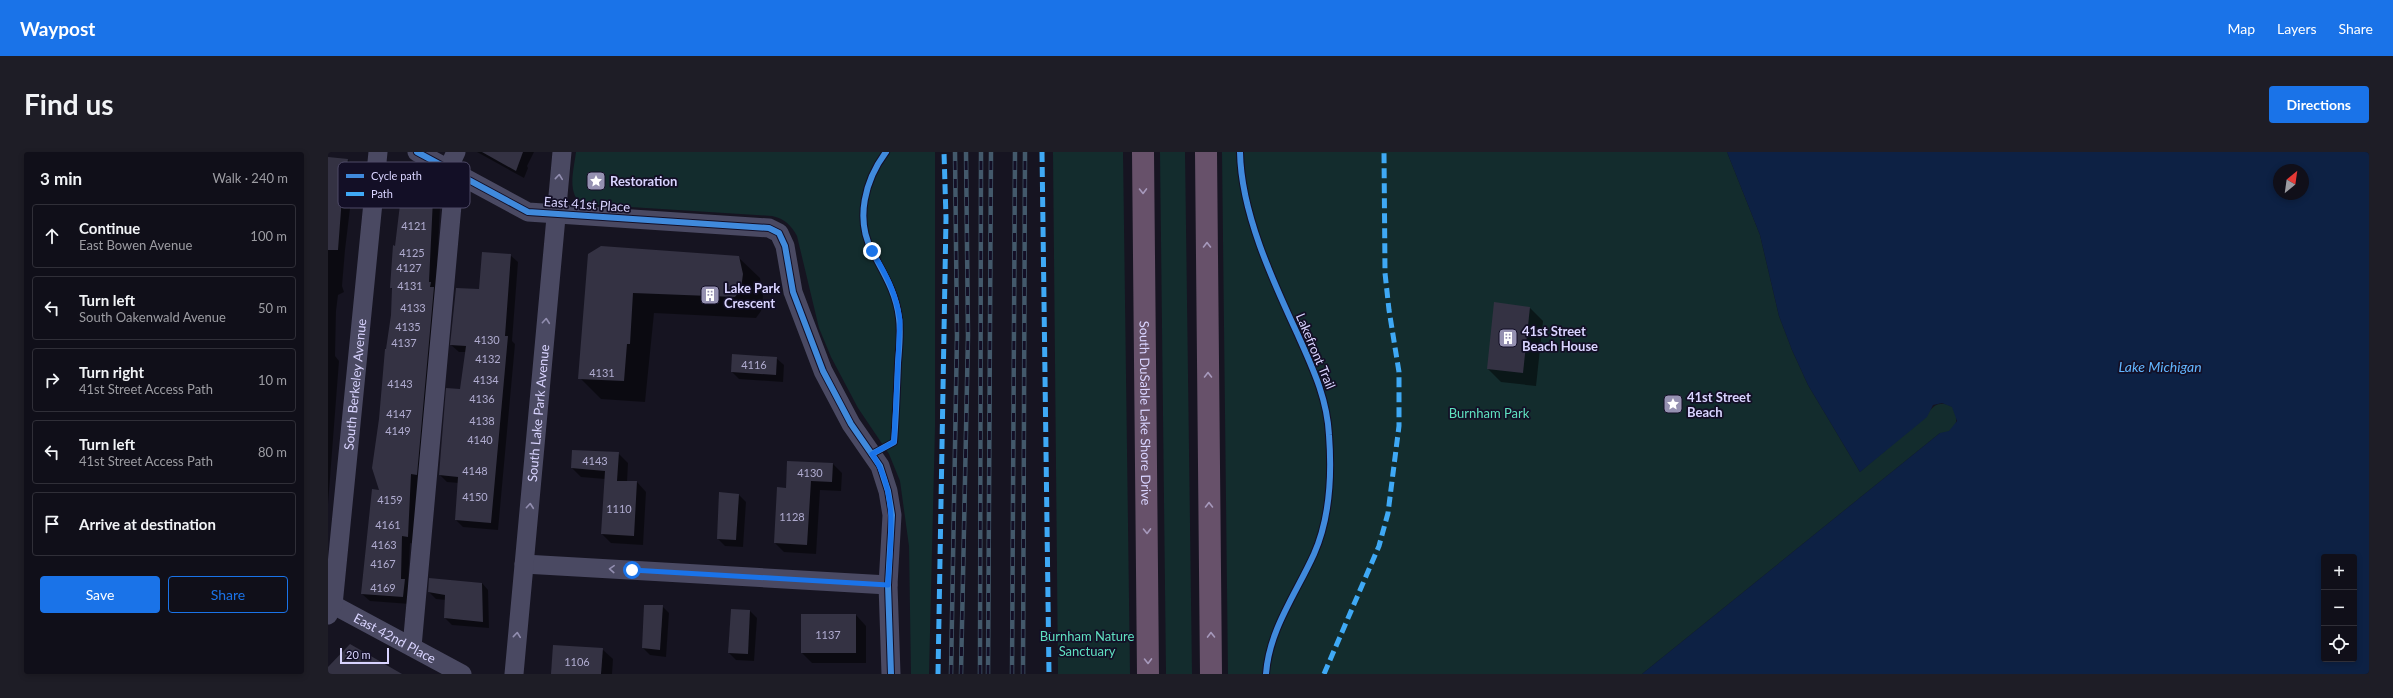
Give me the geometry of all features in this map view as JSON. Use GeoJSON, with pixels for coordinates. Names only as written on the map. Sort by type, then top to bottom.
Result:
{"type":"FeatureCollection","features":[{"type":"Feature","properties":{"kind":"highway","name":"South DuSable Lake Shore Drive"},"geometry":{"type":"LineString","coordinates":[[1142,152],[1148,674]]}},
{"type":"Feature","properties":{"kind":"highway"},"geometry":{"type":"LineString","coordinates":[[1206,152],[1211,674]]}},
{"type":"Feature","properties":{"kind":"street","name":"South Berkeley Avenue"},"geometry":{"type":"LineString","coordinates":[[377,162],[378,152]]}},
{"type":"Feature","properties":{"kind":"street","name":"East 41st Place"},"geometry":{"type":"LineString","coordinates":[[417,152],[447,162]]}},
{"type":"Feature","properties":{"kind":"street","name":"South Lake Park Avenue"},"geometry":{"type":"LineString","coordinates":[[514,674],[555,213],[562,152]]}},
{"type":"Feature","properties":{"kind":"street","name":"East 41st Place"},"geometry":{"type":"LineString","coordinates":[[470,175],[528,212],[769,228],[779,233],[785,246],[793,292],[823,372],[851,424],[880,466],[888,491],[892,516],[888,585]]}},
{"type":"Feature","properties":{"kind":"street","name":"South Berkeley Avenue"},"geometry":{"type":"LineString","coordinates":[[330,607],[372,208]]}},
{"type":"Feature","properties":{"kind":"street"},"geometry":{"type":"LineString","coordinates":[[412,647],[449,208]]}},
{"type":"Feature","properties":{"kind":"street"},"geometry":{"type":"LineString","coordinates":[[524,564],[888,585],[891,674]]}},
{"type":"Feature","properties":{"kind":"street","name":"East 42nd Place"},"geometry":{"type":"LineString","coordinates":[[330,607],[412,647],[434,668],[462,674]]}},
{"type":"Feature","properties":{"kind":"green space"},"geometry":{"type":"Polygon","coordinates":[[[576,152],[935,152],[935,427],[929,674],[911,674],[909,546],[900,481],[889,454],[858,408],[831,357],[819,328],[795,232],[784,221],[772,216],[583,204],[574,194],[572,181],[576,152]]]}},
{"type":"Feature","properties":{"kind":"green space","name":"Burnham Nature Sanctuary"},"geometry":{"type":"Polygon","coordinates":[[[1053,152],[1123,152],[1130,674],[1058,674],[1053,152]]]}},
{"type":"Feature","properties":{"kind":"green space"},"geometry":{"type":"Polygon","coordinates":[[[1160,152],[1185,152],[1192,674],[1166,674],[1160,152]]]}},
{"type":"Feature","properties":{"kind":"green space","name":"Burnham Park"},"geometry":{"type":"Polygon","coordinates":[[[1222,152],[1727,152],[1760,235],[1779,316],[1792,350],[1808,385],[1860,472],[1936,405],[1945,404],[1953,407],[1956,416],[1955,425],[1950,431],[1940,433],[1642,674],[1228,674],[1222,152]]]}},
{"type":"Feature","properties":{"kind":"water","name":"Lake Michigan"},"geometry":{"type":"Polygon","coordinates":[[[1727,152],[2369,152],[2369,674],[1642,674],[1940,433],[1949,431],[1957,421],[1952,407],[1942,403],[1933,405],[1927,417],[1860,472],[1808,385],[1779,316],[1760,235],[1727,152]]]}},
{"type":"Feature","properties":{"kind":"building"},"geometry":{"type":"Polygon","coordinates":[[[482,152],[523,152],[516,171],[482,152]]]}},
{"type":"Feature","properties":{"kind":"building"},"geometry":{"type":"Polygon","coordinates":[[[328,157],[348,159],[348,162],[338,162],[338,208],[341,208],[338,250],[328,250],[328,157]]]}},
{"type":"Feature","properties":{"kind":"building"},"geometry":{"type":"Polygon","coordinates":[[[400,208],[433,208],[429,282],[431,282],[430,287],[434,287],[417,475],[411,474],[408,537],[402,536],[401,579],[405,579],[403,597],[361,594],[372,489],[379,490],[372,468],[379,419],[385,349],[391,315],[392,288],[390,288],[393,245],[395,246],[400,208]]]}},
{"type":"Feature","properties":{"kind":"building","name":"Lake Park Crescent"},"geometry":{"type":"Polygon","coordinates":[[[601,246],[739,256],[743,274],[741,289],[735,297],[633,293],[630,344],[627,344],[624,381],[578,379],[588,254],[601,246]]]}},
{"type":"Feature","properties":{"kind":"building"},"geometry":{"type":"Polygon","coordinates":[[[482,252],[511,254],[505,336],[508,336],[491,523],[455,520],[458,477],[439,475],[446,388],[460,389],[466,346],[450,345],[456,288],[479,289],[482,252]]]}},
{"type":"Feature","properties":{"kind":"building","name":"41st Street Beach House"},"geometry":{"type":"Polygon","coordinates":[[[1494,302],[1530,307],[1523,373],[1487,369],[1494,302]]]}},
{"type":"Feature","properties":{"kind":"building"},"geometry":{"type":"Polygon","coordinates":[[[732,354],[777,357],[776,375],[731,372],[732,354]]]}},
{"type":"Feature","properties":{"kind":"building"},"geometry":{"type":"Polygon","coordinates":[[[572,450],[619,452],[617,481],[637,481],[634,536],[601,534],[605,471],[571,468],[572,450]]]}},
{"type":"Feature","properties":{"kind":"building"},"geometry":{"type":"Polygon","coordinates":[[[787,461],[833,463],[832,482],[811,481],[807,545],[774,543],[777,487],[786,488],[787,461]]]}},
{"type":"Feature","properties":{"kind":"building"},"geometry":{"type":"Polygon","coordinates":[[[719,492],[739,494],[736,540],[717,539],[719,492]]]}},
{"type":"Feature","properties":{"kind":"building"},"geometry":{"type":"Polygon","coordinates":[[[429,578],[482,583],[483,622],[444,618],[445,595],[428,592],[429,578]]]}},
{"type":"Feature","properties":{"kind":"building"},"geometry":{"type":"Polygon","coordinates":[[[644,605],[663,605],[660,650],[642,648],[644,605]]]}},
{"type":"Feature","properties":{"kind":"building"},"geometry":{"type":"Polygon","coordinates":[[[731,609],[750,610],[748,654],[728,653],[731,609]]]}},
{"type":"Feature","properties":{"kind":"building"},"geometry":{"type":"Polygon","coordinates":[[[801,614],[856,614],[856,653],[801,653],[801,614]]]}},
{"type":"Feature","properties":{"kind":"building"},"geometry":{"type":"Polygon","coordinates":[[[350,644],[402,674],[328,674],[328,667],[350,644]]]}},
{"type":"Feature","properties":{"kind":"building"},"geometry":{"type":"Polygon","coordinates":[[[553,645],[603,648],[601,674],[551,674],[553,645]]]}},
{"type":"Feature","properties":{"kind":"railway"},"geometry":{"type":"LineString","coordinates":[[951,674],[957,335],[955,152]]}},
{"type":"Feature","properties":{"kind":"railway"},"geometry":{"type":"LineString","coordinates":[[961,674],[968,335],[966,152]]}},
{"type":"Feature","properties":{"kind":"railway"},"geometry":{"type":"LineString","coordinates":[[980,674],[981,152]]}},
{"type":"Feature","properties":{"kind":"railway"},"geometry":{"type":"LineString","coordinates":[[988,674],[991,152]]}},
{"type":"Feature","properties":{"kind":"railway"},"geometry":{"type":"LineString","coordinates":[[1012,674],[1015,152]]}},
{"type":"Feature","properties":{"kind":"railway"},"geometry":{"type":"LineString","coordinates":[[1023,674],[1025,152]]}},
{"type":"Feature","properties":{"kind":"marked path"},"geometry":{"type":"LineString","coordinates":[[938,674],[946,218],[944,152]]}},
{"type":"Feature","properties":{"kind":"marked path"},"geometry":{"type":"LineString","coordinates":[[1042,152],[1049,674]]}},
{"type":"Feature","properties":{"kind":"marked path"},"geometry":{"type":"LineString","coordinates":[[1324,674],[1379,546],[1388,513],[1399,426],[1399,372],[1389,310],[1385,273],[1384,152]]}},
{"type":"Feature","properties":{"kind":"cycle path"},"geometry":{"type":"LineString","coordinates":[[417,152],[436,162]]}},
{"type":"Feature","properties":{"kind":"cycle path"},"geometry":{"type":"LineString","coordinates":[[872,454],[894,442],[900,341],[899,318],[895,300],[889,283],[867,239],[863,213],[868,187],[886,152]]}},
{"type":"Feature","properties":{"kind":"cycle path","name":"Lakefront Trail"},"geometry":{"type":"LineString","coordinates":[[1240,152],[1242,175],[1252,221],[1268,268],[1318,382],[1328,421],[1330,450],[1329,496],[1324,526],[1314,554],[1284,612],[1272,642],[1266,674]]}},
{"type":"Feature","properties":{"kind":"cycle path"},"geometry":{"type":"LineString","coordinates":[[470,181],[528,212],[769,228],[779,233],[785,246],[793,292],[823,371],[851,424],[880,466],[888,491],[892,515],[888,585],[891,674]]}},
{"type":"Feature","properties":{"kind":"place","name":"Restoration"},"geometry":{"type":"Point","coordinates":[596,181]}},
{"type":"Feature","properties":{"kind":"place","name":"Lake Park Crescent"},"geometry":{"type":"Point","coordinates":[710,295]}},
{"type":"Feature","properties":{"kind":"place","name":"41st Street Beach House"},"geometry":{"type":"Point","coordinates":[1508,338]}},
{"type":"Feature","properties":{"kind":"place","name":"41st Street Beach"},"geometry":{"type":"Point","coordinates":[1673,404]}},
{"type":"Feature","properties":{"kind":"route"},"geometry":{"type":"LineString","coordinates":[[632,570],[888,585],[892,516],[888,491],[880,466],[872,454],[894,442],[900,320],[897,301],[891,284],[872,251]]}}]}
